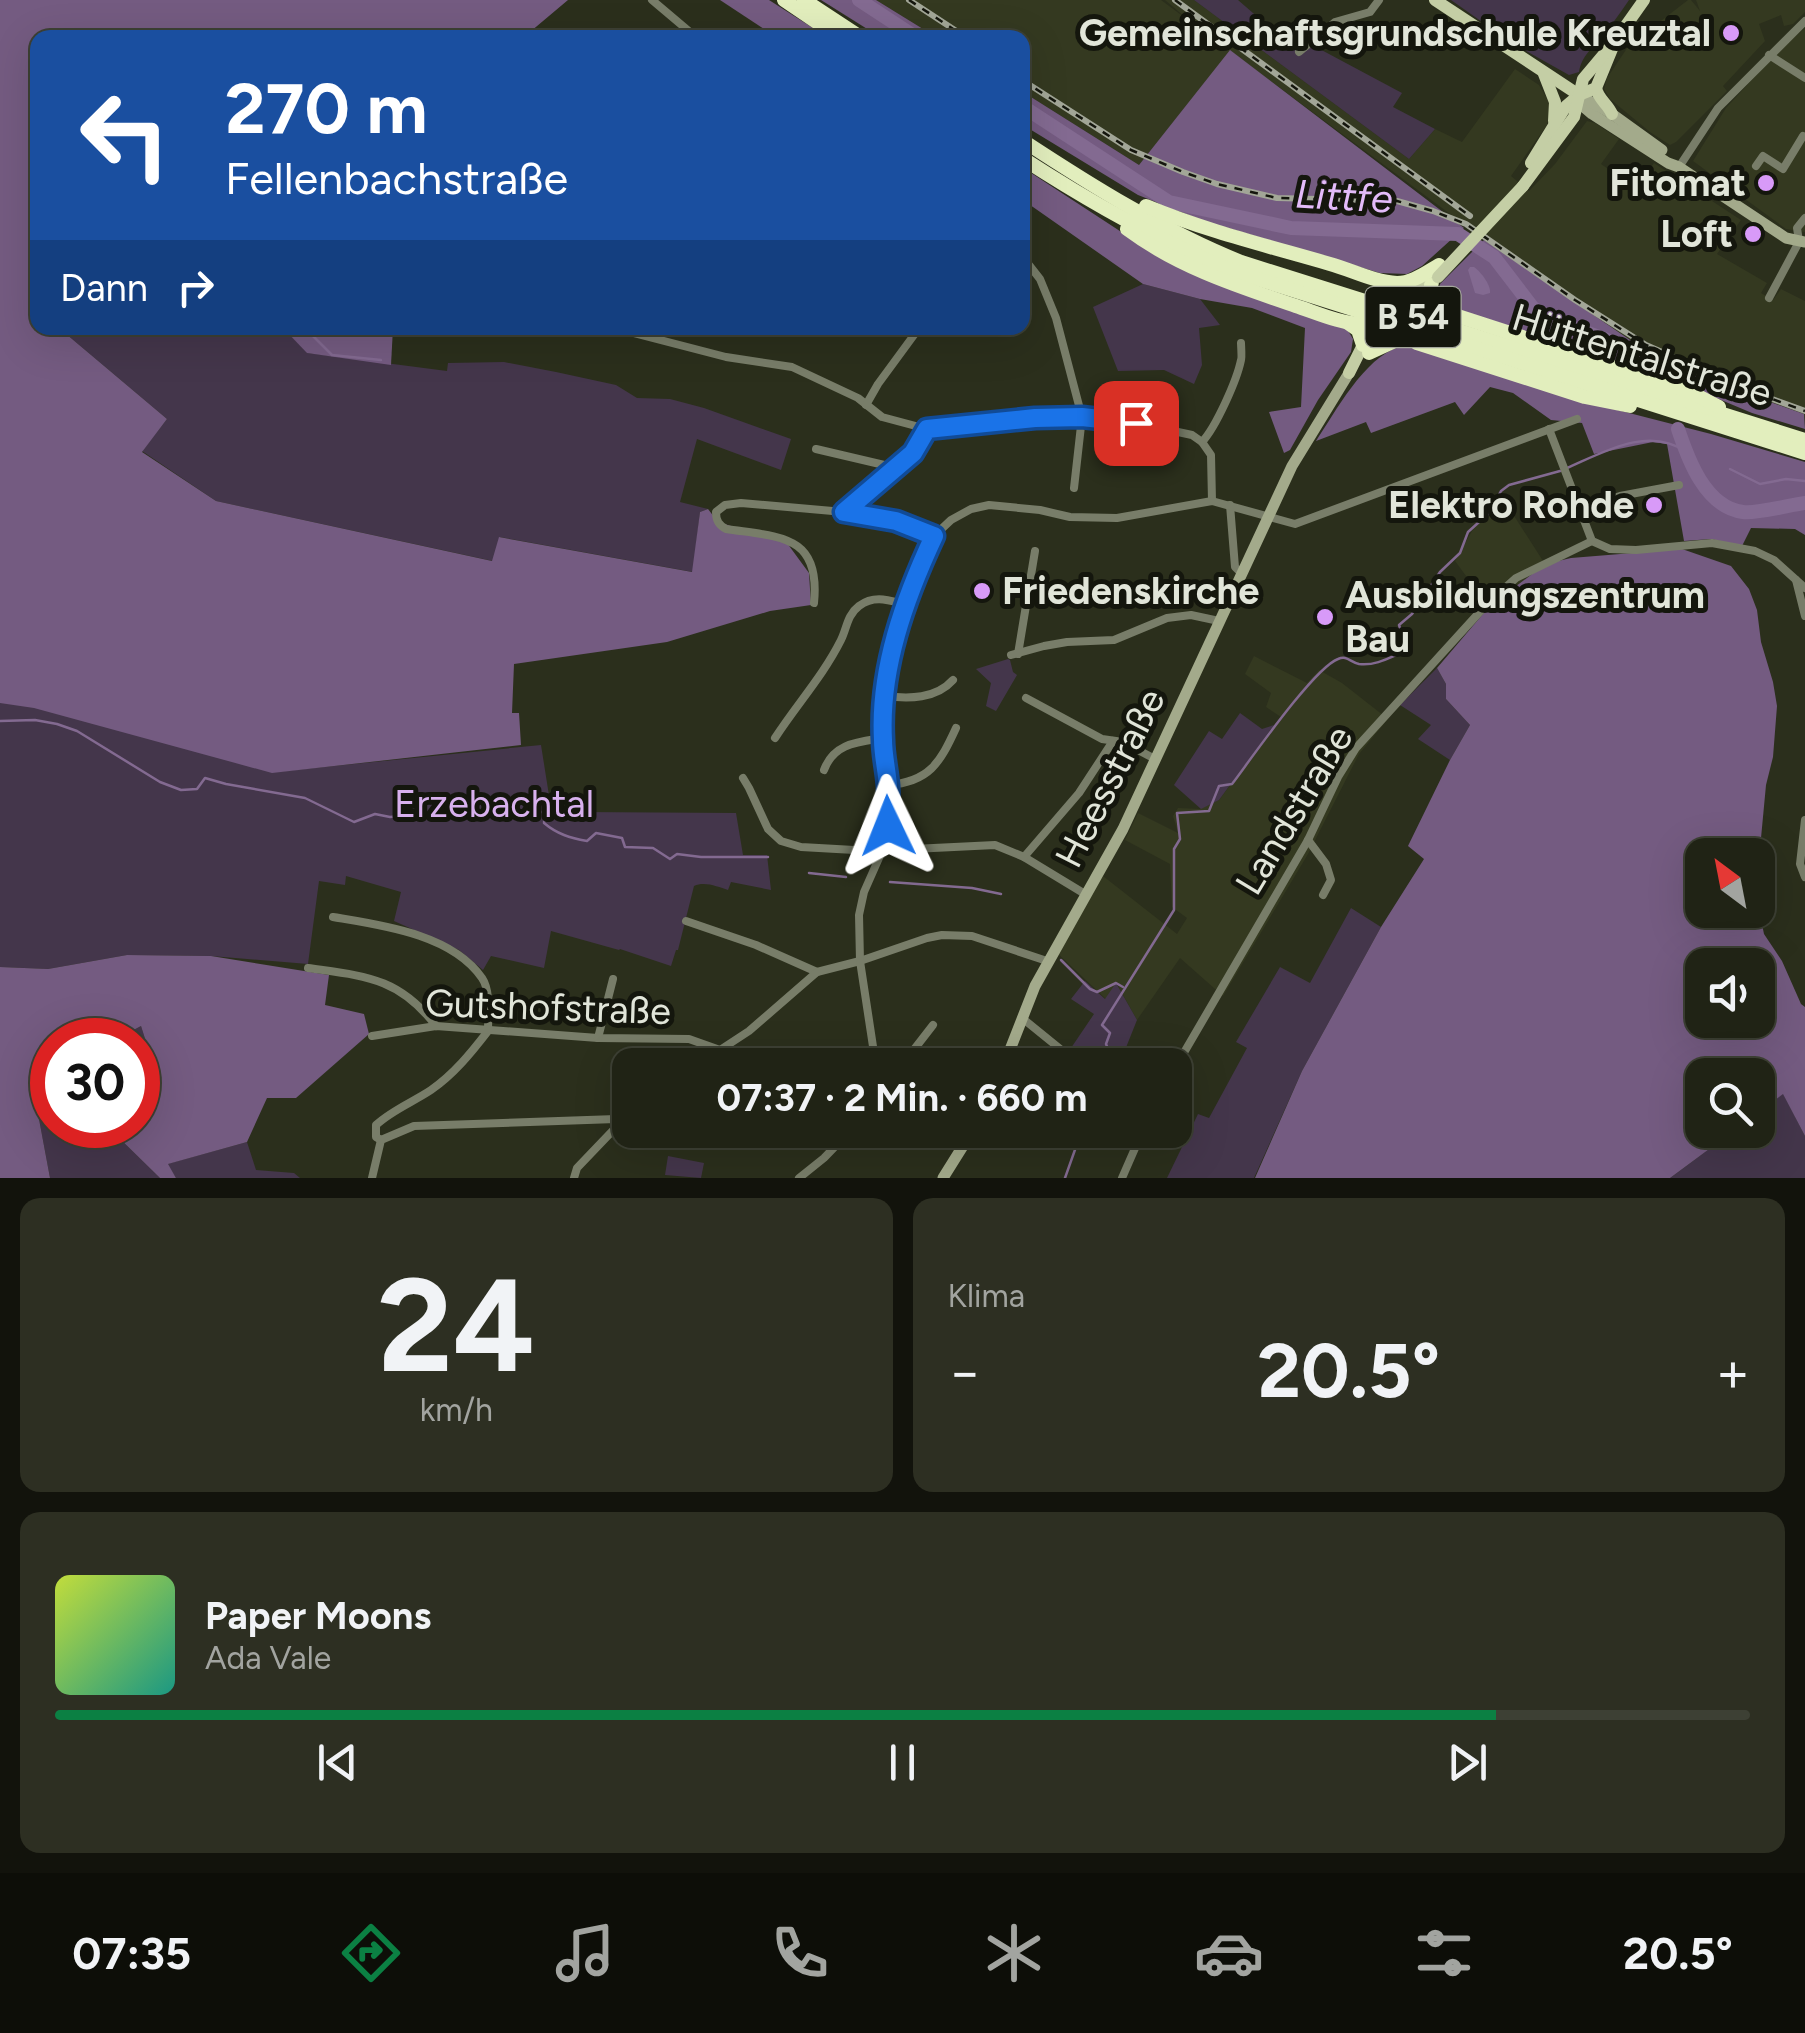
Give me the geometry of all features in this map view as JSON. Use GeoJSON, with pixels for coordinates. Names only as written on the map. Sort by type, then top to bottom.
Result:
{"type":"FeatureCollection","features":[{"type":"Feature","properties":{"kind":"highway"},"geometry":{"type":"LineString","coordinates":[[784,0],[828,30]]}},
{"type":"Feature","properties":{"kind":"highway"},"geometry":{"type":"LineString","coordinates":[[804,0],[850,30]]}},
{"type":"Feature","properties":{"kind":"highway","name":"Hüttentalstraße"},"geometry":{"type":"LineString","coordinates":[[1030,145],[1143,214],[1217,252],[1805,440]]}},
{"type":"Feature","properties":{"kind":"highway","name":"Hüttentalstraße"},"geometry":{"type":"LineString","coordinates":[[1030,163],[1132,224],[1224,267],[1805,453]]}},
{"type":"Feature","properties":{"kind":"highway"},"geometry":{"type":"LineString","coordinates":[[1087,182],[1222,234],[1377,280],[1401,283],[1436,276],[1432,300],[1440,310]]}},
{"type":"Feature","properties":{"kind":"highway"},"geometry":{"type":"LineString","coordinates":[[1065,186],[1179,262],[1347,322],[1358,330],[1366,349],[1408,338],[1584,397],[1628,406],[1656,406]]}},
{"type":"Feature","properties":{"kind":"highway"},"geometry":{"type":"LineString","coordinates":[[1377,280],[1392,315],[1408,338]]}},
{"type":"Feature","properties":{"kind":"highway"},"geometry":{"type":"LineString","coordinates":[[1347,322],[1440,310],[1692,393],[1751,423]]}},
{"type":"Feature","properties":{"kind":"main road"},"geometry":{"type":"LineString","coordinates":[[1435,0],[1612,114],[1679,166],[1777,232],[1803,240]]}},
{"type":"Feature","properties":{"kind":"main road"},"geometry":{"type":"LineString","coordinates":[[1644,0],[1583,79],[1579,95],[1592,114],[1668,163],[1679,166]]}},
{"type":"Feature","properties":{"kind":"main road"},"geometry":{"type":"LineString","coordinates":[[1612,114],[1596,88],[1614,42]]}},
{"type":"Feature","properties":{"kind":"main road"},"geometry":{"type":"LineString","coordinates":[[1543,71],[1555,102],[1556,115],[1550,133]]}},
{"type":"Feature","properties":{"kind":"main road"},"geometry":{"type":"LineString","coordinates":[[1579,95],[1596,88]]}},
{"type":"Feature","properties":{"kind":"main road","name":"Heesstraße"},"geometry":{"type":"LineString","coordinates":[[1520,183],[1566,106],[1579,95]]}},
{"type":"Feature","properties":{"kind":"main road","name":"Heesstraße"},"geometry":{"type":"LineString","coordinates":[[1011,1048],[1047,961],[1156,759],[1292,466],[1348,375],[1392,315],[1436,276],[1520,183],[1574,117],[1579,95]]}},
{"type":"Feature","properties":{"kind":"main road","name":"Heesstraße"},"geometry":{"type":"LineString","coordinates":[[1392,315],[1436,276]]}},
{"type":"Feature","properties":{"kind":"main road"},"geometry":{"type":"LineString","coordinates":[[943,1178],[962,1148]]}},
{"type":"Feature","properties":{"kind":"street"},"geometry":{"type":"LineString","coordinates":[[652,0],[688,30]]}},
{"type":"Feature","properties":{"kind":"street"},"geometry":{"type":"LineString","coordinates":[[1300,52],[1335,22],[1370,12],[1380,0]]}},
{"type":"Feature","properties":{"kind":"street"},"geometry":{"type":"LineString","coordinates":[[1679,166],[1718,108],[1805,21]]}},
{"type":"Feature","properties":{"kind":"street"},"geometry":{"type":"LineString","coordinates":[[1769,55],[1805,78]]}},
{"type":"Feature","properties":{"kind":"street"},"geometry":{"type":"LineString","coordinates":[[1756,166],[1763,156],[1782,169],[1805,136]]}},
{"type":"Feature","properties":{"kind":"street"},"geometry":{"type":"LineString","coordinates":[[1769,298],[1803,240],[1796,228],[1805,218]]}},
{"type":"Feature","properties":{"kind":"street"},"geometry":{"type":"LineString","coordinates":[[1030,266],[1040,279],[1056,318],[1082,417],[1074,488]]}},
{"type":"Feature","properties":{"kind":"street"},"geometry":{"type":"LineString","coordinates":[[653,335],[726,357],[792,368],[829,384],[882,417],[927,429],[1082,417],[1192,435],[1211,455],[1212,502]]}},
{"type":"Feature","properties":{"kind":"street"},"geometry":{"type":"LineString","coordinates":[[866,405],[911,335]]}},
{"type":"Feature","properties":{"kind":"street"},"geometry":{"type":"LineString","coordinates":[[1202,442],[1212,432],[1231,387],[1242,359],[1241,343]]}},
{"type":"Feature","properties":{"kind":"street"},"geometry":{"type":"LineString","coordinates":[[873,1048],[860,961],[861,904],[884,850],[888,826],[882,738],[885,696],[904,604],[934,536],[951,520],[971,509],[990,505],[1070,517],[1118,518],[1212,502],[1295,524],[1577,419]]}},
{"type":"Feature","properties":{"kind":"street"},"geometry":{"type":"LineString","coordinates":[[844,512],[913,453],[927,429]]}},
{"type":"Feature","properties":{"kind":"street"},"geometry":{"type":"LineString","coordinates":[[1549,429],[1592,542],[1636,550],[1712,543],[1755,552],[1774,560],[1805,588]]}},
{"type":"Feature","properties":{"kind":"street"},"geometry":{"type":"LineString","coordinates":[[816,448],[897,468]]}},
{"type":"Feature","properties":{"kind":"street"},"geometry":{"type":"LineString","coordinates":[[1580,509],[1620,496],[1679,485]]}},
{"type":"Feature","properties":{"kind":"street"},"geometry":{"type":"LineString","coordinates":[[814,602],[814,570],[794,542],[726,528],[716,519],[716,512],[725,505],[741,503],[844,512],[896,521],[934,536]]}},
{"type":"Feature","properties":{"kind":"street"},"geometry":{"type":"LineString","coordinates":[[1230,506],[1235,567],[1242,574]]}},
{"type":"Feature","properties":{"kind":"street","name":"Landstraße"},"geometry":{"type":"LineString","coordinates":[[1187,1048],[1308,840],[1356,748],[1487,604],[1516,578],[1592,542]]}},
{"type":"Feature","properties":{"kind":"street"},"geometry":{"type":"LineString","coordinates":[[1035,550],[1015,654],[1066,642],[1114,640],[1167,618],[1191,616],[1220,621]]}},
{"type":"Feature","properties":{"kind":"street"},"geometry":{"type":"LineString","coordinates":[[1796,580],[1805,616]]}},
{"type":"Feature","properties":{"kind":"street"},"geometry":{"type":"LineString","coordinates":[[775,738],[824,672],[855,610],[884,598],[904,604]]}},
{"type":"Feature","properties":{"kind":"street"},"geometry":{"type":"LineString","coordinates":[[885,696],[929,695],[943,690],[953,680]]}},
{"type":"Feature","properties":{"kind":"street"},"geometry":{"type":"LineString","coordinates":[[1026,698],[1102,740],[1123,742],[1156,759]]}},
{"type":"Feature","properties":{"kind":"street"},"geometry":{"type":"LineString","coordinates":[[888,785],[909,783],[928,773],[946,750],[956,728]]}},
{"type":"Feature","properties":{"kind":"street"},"geometry":{"type":"LineString","coordinates":[[824,770],[828,758],[843,746],[882,738]]}},
{"type":"Feature","properties":{"kind":"street"},"geometry":{"type":"LineString","coordinates":[[1024,857],[1079,793],[1113,742]]}},
{"type":"Feature","properties":{"kind":"street"},"geometry":{"type":"LineString","coordinates":[[742,778],[768,829],[780,841],[801,846],[884,850],[996,846],[1024,857],[1085,894]]}},
{"type":"Feature","properties":{"kind":"street"},"geometry":{"type":"LineString","coordinates":[[1805,823],[1800,864],[1805,878]]}},
{"type":"Feature","properties":{"kind":"street"},"geometry":{"type":"LineString","coordinates":[[1308,840],[1326,864],[1331,880],[1323,895]]}},
{"type":"Feature","properties":{"kind":"street"},"geometry":{"type":"LineString","coordinates":[[333,917],[393,927],[456,952],[484,980],[488,1032],[456,1070],[376,1125],[376,1137],[381,1140]]}},
{"type":"Feature","properties":{"kind":"street"},"geometry":{"type":"LineString","coordinates":[[686,921],[818,972]]}},
{"type":"Feature","properties":{"kind":"street"},"geometry":{"type":"LineString","coordinates":[[723,1048],[818,972],[927,938],[957,935],[1047,961]]}},
{"type":"Feature","properties":{"kind":"street"},"geometry":{"type":"LineString","coordinates":[[308,968],[377,978],[425,1011],[436,1026]]}},
{"type":"Feature","properties":{"kind":"street"},"geometry":{"type":"LineString","coordinates":[[598,1038],[612,979]]}},
{"type":"Feature","properties":{"kind":"street"},"geometry":{"type":"LineString","coordinates":[[1022,1018],[1059,1048]]}},
{"type":"Feature","properties":{"kind":"street"},"geometry":{"type":"LineString","coordinates":[[914,1048],[933,1024]]}},
{"type":"Feature","properties":{"kind":"street","name":"Gutshofstraße"},"geometry":{"type":"LineString","coordinates":[[372,1036],[436,1026],[598,1038],[689,1039],[714,1048]]}},
{"type":"Feature","properties":{"kind":"street"},"geometry":{"type":"LineString","coordinates":[[381,1140],[414,1126],[612,1119]]}},
{"type":"Feature","properties":{"kind":"street"},"geometry":{"type":"LineString","coordinates":[[574,1178],[577,1168],[612,1133]]}},
{"type":"Feature","properties":{"kind":"street"},"geometry":{"type":"LineString","coordinates":[[372,1178],[381,1140]]}},
{"type":"Feature","properties":{"kind":"street"},"geometry":{"type":"LineString","coordinates":[[799,1178],[834,1148]]}},
{"type":"Feature","properties":{"kind":"street"},"geometry":{"type":"LineString","coordinates":[[1122,1178],[1134,1148]]}},
{"type":"Feature","properties":{"kind":"shaded area"},"geometry":{"type":"Polygon","coordinates":[[[0,0],[568,0],[532,30],[30,30],[30,335],[67,335],[167,419],[142,452],[216,501],[492,561],[499,537],[692,572],[700,512],[708,509],[718,522],[787,543],[809,573],[811,605],[770,611],[667,642],[514,664],[512,713],[519,713],[521,745],[272,773],[34,708],[0,703],[0,0]]]}},
{"type":"Feature","properties":{"kind":"shaded area"},"geometry":{"type":"Polygon","coordinates":[[[720,0],[769,0],[816,30],[765,30],[720,0]]]}},
{"type":"Feature","properties":{"kind":"shaded area"},"geometry":{"type":"Polygon","coordinates":[[[821,0],[876,0],[925,30],[869,30],[821,0]]]}},
{"type":"Feature","properties":{"kind":"shaded area"},"geometry":{"type":"Polygon","coordinates":[[[876,0],[1161,0],[1192,23],[1165,0],[1194,0],[1409,159],[1435,129],[1462,142],[1515,69],[1539,85],[1549,102],[1547,125],[1511,176],[1529,191],[1587,121],[1619,139],[1601,164],[1635,188],[1654,163],[1741,220],[1717,254],[1767,283],[1761,293],[1773,300],[1781,289],[1805,301],[1805,417],[1681,370],[1633,342],[1523,268],[1230,51],[1139,165],[1030,96],[1030,30],[925,30],[876,0]]]}},
{"type":"Feature","properties":{"kind":"shaded area"},"geometry":{"type":"Polygon","coordinates":[[[1688,0],[1700,11],[1696,0],[1805,0],[1805,12],[1793,24],[1784,26],[1781,15],[1759,24],[1765,41],[1723,86],[1727,91],[1670,145],[1610,99],[1604,89],[1607,78],[1644,23],[1653,27],[1688,0]]]}},
{"type":"Feature","properties":{"kind":"shaded area"},"geometry":{"type":"Polygon","coordinates":[[[1805,28],[1805,232],[1786,229],[1693,161],[1726,108],[1805,28]]]}},
{"type":"Feature","properties":{"kind":"shaded area"},"geometry":{"type":"Polygon","coordinates":[[[1230,50],[1464,228],[1422,266],[1407,274],[1380,273],[1204,221],[1138,195],[1030,129],[1030,96],[1139,165],[1230,50]]]}},
{"type":"Feature","properties":{"kind":"shaded area"},"geometry":{"type":"Polygon","coordinates":[[[1030,172],[1155,254],[1347,329],[1353,339],[1351,352],[1290,450],[1284,453],[1269,412],[1301,407],[1305,328],[1252,308],[1143,284],[1030,205],[1030,172]]]}},
{"type":"Feature","properties":{"kind":"shaded area"},"geometry":{"type":"Polygon","coordinates":[[[1484,240],[1633,342],[1681,370],[1804,414],[1805,429],[1752,413],[1664,376],[1444,305],[1438,295],[1440,284],[1484,240]]]}},
{"type":"Feature","properties":{"kind":"shaded area"},"geometry":{"type":"Polygon","coordinates":[[[1470,267],[1482,275],[1490,293],[1475,293],[1470,267]]]}},
{"type":"Feature","properties":{"kind":"shaded area"},"geometry":{"type":"Polygon","coordinates":[[[290,335],[393,335],[391,365],[307,353],[290,335]]]}},
{"type":"Feature","properties":{"kind":"shaded area"},"geometry":{"type":"Polygon","coordinates":[[[1399,347],[1411,347],[1559,395],[1805,462],[1805,535],[1795,529],[1751,528],[1742,546],[1711,539],[1684,541],[1667,444],[1653,442],[1594,454],[1582,423],[1551,420],[1513,393],[1490,387],[1464,415],[1455,402],[1371,433],[1366,422],[1316,441],[1363,374],[1399,347]]]}},
{"type":"Feature","properties":{"kind":"shaded area"},"geometry":{"type":"Polygon","coordinates":[[[1502,497],[1545,564],[1489,607],[1455,561],[1472,531],[1502,497]]]}},
{"type":"Feature","properties":{"kind":"shaded area"},"geometry":{"type":"Polygon","coordinates":[[[1682,549],[1731,566],[1749,589],[1777,706],[1761,838],[1685,838],[1685,928],[1763,928],[1773,948],[1685,948],[1685,1038],[1775,1038],[1775,950],[1805,1007],[1805,1136],[1783,1094],[1775,1100],[1775,1058],[1685,1058],[1685,1148],[1711,1148],[1670,1178],[1255,1178],[1302,1071],[1381,927],[1424,859],[1408,846],[1470,725],[1446,699],[1446,684],[1437,668],[1489,607],[1545,564],[1571,558],[1682,549]]]}},
{"type":"Feature","properties":{"kind":"shaded area"},"geometry":{"type":"Polygon","coordinates":[[[1254,656],[1307,683],[1319,670],[1388,719],[1359,754],[1308,854],[1223,996],[1180,958],[1137,1020],[1117,984],[1106,999],[1056,952],[1103,876],[1177,934],[1187,918],[1172,907],[1170,864],[1125,840],[1138,813],[1178,833],[1173,816],[1178,808],[1200,809],[1219,800],[1281,717],[1266,707],[1271,693],[1245,674],[1254,656]]]}},
{"type":"Feature","properties":{"kind":"shaded area"},"geometry":{"type":"Polygon","coordinates":[[[127,955],[211,956],[329,975],[325,1005],[364,1014],[369,1034],[296,1098],[267,1098],[247,1142],[168,1164],[176,1178],[160,1178],[129,1148],[160,1148],[160,1018],[30,1018],[30,1148],[44,1148],[50,1178],[0,1178],[0,967],[48,969],[127,955]]]}},
{"type":"Feature","properties":{"kind":"green space"},"geometry":{"type":"Polygon","coordinates":[[[1194,0],[1238,0],[1297,51],[1314,46],[1402,93],[1393,107],[1435,129],[1409,159],[1194,0]]]}},
{"type":"Feature","properties":{"kind":"green space"},"geometry":{"type":"Polygon","coordinates":[[[1451,0],[1629,0],[1585,57],[1579,72],[1569,75],[1512,43],[1451,0]]]}},
{"type":"Feature","properties":{"kind":"green space"},"geometry":{"type":"Polygon","coordinates":[[[1143,284],[1200,299],[1220,325],[1199,328],[1202,365],[1194,384],[1164,370],[1118,371],[1093,307],[1143,284]]]}},
{"type":"Feature","properties":{"kind":"green space"},"geometry":{"type":"Polygon","coordinates":[[[67,335],[290,335],[308,353],[447,371],[448,363],[504,362],[616,385],[637,398],[670,399],[704,408],[791,439],[781,470],[697,439],[680,502],[708,509],[700,512],[693,572],[500,537],[493,561],[216,501],[142,451],[167,419],[67,335]]]}},
{"type":"Feature","properties":{"kind":"green space"},"geometry":{"type":"Polygon","coordinates":[[[1008,659],[1017,675],[996,711],[986,706],[991,683],[976,669],[1008,659]]]}},
{"type":"Feature","properties":{"kind":"green space"},"geometry":{"type":"Polygon","coordinates":[[[1437,668],[1446,684],[1446,699],[1470,725],[1450,760],[1418,739],[1431,725],[1400,705],[1437,668]]]}},
{"type":"Feature","properties":{"kind":"green space","name":"Erzebachtal"},"geometry":{"type":"Polygon","coordinates":[[[0,689],[275,772],[541,745],[551,808],[578,812],[736,813],[743,855],[767,855],[771,890],[731,882],[728,890],[707,884],[694,886],[671,966],[551,931],[544,968],[491,956],[483,970],[459,950],[394,921],[401,892],[346,876],[345,885],[319,881],[308,964],[211,956],[127,955],[48,969],[0,967],[0,689]]]}},
{"type":"Feature","properties":{"kind":"green space"},"geometry":{"type":"Polygon","coordinates":[[[1240,713],[1262,729],[1274,725],[1219,800],[1201,809],[1174,785],[1209,731],[1222,739],[1240,713]]]}},
{"type":"Feature","properties":{"kind":"green space"},"geometry":{"type":"Polygon","coordinates":[[[1351,908],[1381,927],[1302,1071],[1254,1178],[1167,1178],[1182,1148],[1192,1148],[1192,1126],[1198,1114],[1209,1118],[1247,1048],[1236,1042],[1280,967],[1310,983],[1351,908]]]}},
{"type":"Feature","properties":{"kind":"green space"},"geometry":{"type":"Polygon","coordinates":[[[1085,981],[1105,999],[1116,983],[1137,1020],[1126,1048],[1071,1048],[1094,1014],[1071,999],[1085,981]]]}},
{"type":"Feature","properties":{"kind":"green space"},"geometry":{"type":"Polygon","coordinates":[[[1783,1093],[1805,1136],[1805,1178],[1670,1178],[1711,1148],[1775,1148],[1775,1099],[1783,1093]]]}},
{"type":"Feature","properties":{"kind":"green space"},"geometry":{"type":"Polygon","coordinates":[[[247,1142],[256,1170],[294,1173],[300,1178],[176,1178],[167,1164],[247,1142]]]}},
{"type":"Feature","properties":{"kind":"green space"},"geometry":{"type":"Polygon","coordinates":[[[44,1148],[129,1148],[160,1178],[50,1178],[44,1148]]]}},
{"type":"Feature","properties":{"kind":"green space"},"geometry":{"type":"Polygon","coordinates":[[[668,1156],[704,1163],[701,1178],[665,1175],[668,1156]]]}},
{"type":"Feature","properties":{"kind":"waterway","name":"Littfe"},"geometry":{"type":"LineString","coordinates":[[859,0],[905,30]]}},
{"type":"Feature","properties":{"kind":"waterway","name":"Littfe"},"geometry":{"type":"LineString","coordinates":[[1030,111],[1169,202],[1291,228],[1458,234],[1494,257],[1533,308],[1557,322],[1605,339],[1647,364]]}},
{"type":"Feature","properties":{"kind":"waterway"},"geometry":{"type":"LineString","coordinates":[[312,335],[332,355],[381,360]]}},
{"type":"Feature","properties":{"kind":"waterway","name":"Littfe"},"geometry":{"type":"LineString","coordinates":[[1678,429],[1700,480],[1718,501],[1730,508],[1749,512],[1805,503]]}},
{"type":"Feature","properties":{"kind":"waterway"},"geometry":{"type":"LineString","coordinates":[[1567,468],[1641,441],[1671,444],[1685,451]]}},
{"type":"Feature","properties":{"kind":"waterway"},"geometry":{"type":"LineString","coordinates":[[1730,469],[1760,484],[1786,479],[1805,481]]}},
{"type":"Feature","properties":{"kind":"waterway"},"geometry":{"type":"LineString","coordinates":[[1108,1048],[1110,1033],[1102,1025],[1174,910],[1174,849],[1180,839],[1177,813],[1209,811],[1219,786],[1232,784],[1327,666],[1344,658],[1371,664],[1403,652],[1405,643],[1399,625],[1460,553],[1468,532],[1489,513],[1501,491],[1509,485],[1560,471]]}},
{"type":"Feature","properties":{"kind":"waterway"},"geometry":{"type":"LineString","coordinates":[[0,721],[35,720],[77,731],[160,782],[181,790],[197,789],[205,778],[305,798],[354,822],[375,814],[390,817],[545,812],[544,823],[564,835],[587,841],[596,833],[622,838],[625,847],[653,848],[670,859],[677,854],[768,857]]}},
{"type":"Feature","properties":{"kind":"waterway"},"geometry":{"type":"LineString","coordinates":[[809,873],[846,877]]}},
{"type":"Feature","properties":{"kind":"waterway"},"geometry":{"type":"LineString","coordinates":[[890,882],[1001,894]]}},
{"type":"Feature","properties":{"kind":"waterway"},"geometry":{"type":"LineString","coordinates":[[1061,960],[1090,989],[1097,992],[1116,983],[1123,987]]}},
{"type":"Feature","properties":{"kind":"waterway"},"geometry":{"type":"LineString","coordinates":[[1065,1178],[1076,1148]]}},
{"type":"Feature","properties":{"kind":"railway"},"geometry":{"type":"LineString","coordinates":[[909,0],[955,30]]}},
{"type":"Feature","properties":{"kind":"railway"},"geometry":{"type":"LineString","coordinates":[[1175,0],[1470,216]]}},
{"type":"Feature","properties":{"kind":"railway"},"geometry":{"type":"LineString","coordinates":[[1030,85],[1131,150],[1217,184],[1277,198],[1397,201],[1466,224],[1646,345],[1805,411]]}},
{"type":"Feature","properties":{"kind":"place","name":"Gemeinschaftsgrundschule Kreuztal"},"geometry":{"type":"Point","coordinates":[1731,33]}},
{"type":"Feature","properties":{"kind":"place","name":"Fitomat"},"geometry":{"type":"Point","coordinates":[1766,183]}},
{"type":"Feature","properties":{"kind":"place","name":"Loft"},"geometry":{"type":"Point","coordinates":[1753,234]}},
{"type":"Feature","properties":{"kind":"place","name":"Elektro Rohde"},"geometry":{"type":"Point","coordinates":[1654,505]}},
{"type":"Feature","properties":{"kind":"place","name":"Friedenskirche"},"geometry":{"type":"Point","coordinates":[982,591]}},
{"type":"Feature","properties":{"kind":"place","name":"Ausbildungszentrum Bau"},"geometry":{"type":"Point","coordinates":[1325,617]}},
{"type":"Feature","properties":{"kind":"route"},"geometry":{"type":"LineString","coordinates":[[888,826],[882,738],[891,659],[904,604],[934,536],[896,521],[844,512],[913,453],[927,429],[1035,418],[1082,417],[1136,423]]}}]}
